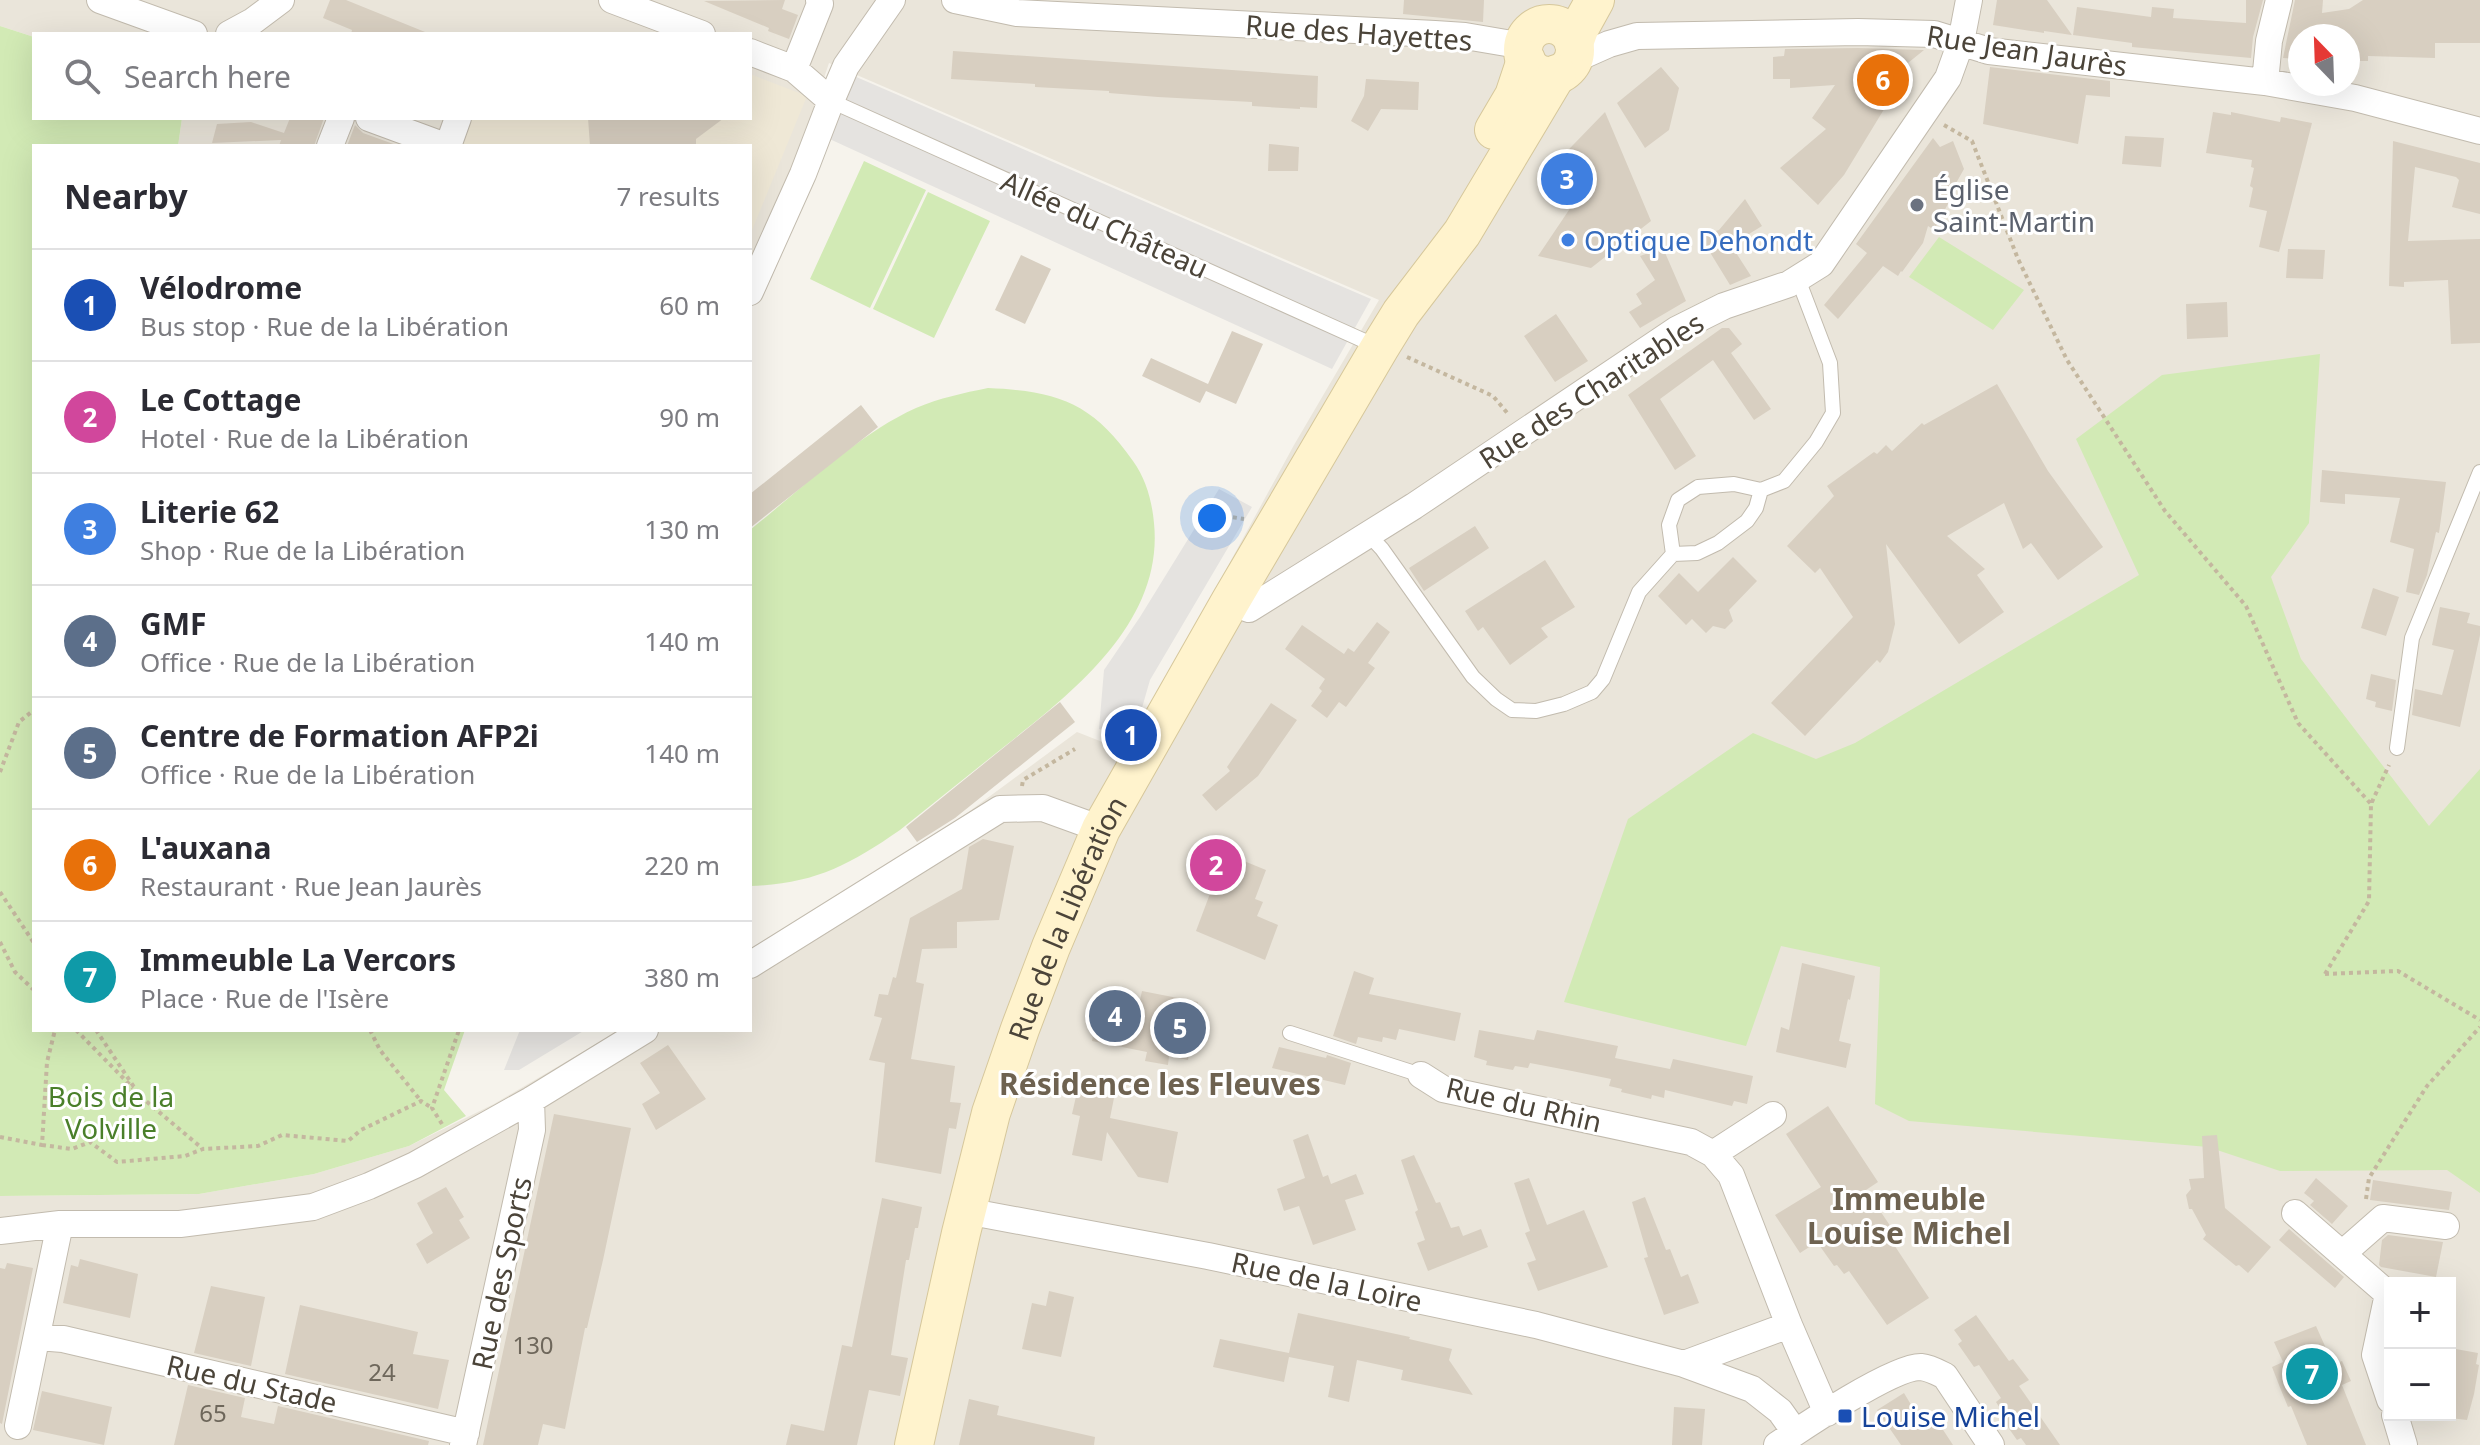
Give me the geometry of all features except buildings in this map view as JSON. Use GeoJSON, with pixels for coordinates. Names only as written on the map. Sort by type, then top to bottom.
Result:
{"type":"FeatureCollection","features":[{"type":"Feature","properties":{"kind":"main road","name":"Rue de la Libération"},"geometry":{"type":"LineString","coordinates":[[914,1445],[991,1113],[1051,947],[1101,829],[1230,602],[1401,313],[1438,226],[1514,96],[1552,44],[1579,29],[1595,0]]}},
{"type":"Feature","properties":{"kind":"street"},"geometry":{"type":"LineString","coordinates":[[100,0],[188,32]]}},
{"type":"Feature","properties":{"kind":"street"},"geometry":{"type":"LineString","coordinates":[[233,32],[281,0]]}},
{"type":"Feature","properties":{"kind":"street"},"geometry":{"type":"LineString","coordinates":[[612,0],[697,32]]}},
{"type":"Feature","properties":{"kind":"street"},"geometry":{"type":"LineString","coordinates":[[794,69],[819,0]]}},
{"type":"Feature","properties":{"kind":"street"},"geometry":{"type":"LineString","coordinates":[[752,288],[803,174],[846,66],[892,0]]}},
{"type":"Feature","properties":{"kind":"street","name":"Rue des Hayettes"},"geometry":{"type":"LineString","coordinates":[[955,0],[1017,13],[1435,34],[1552,44]]}},
{"type":"Feature","properties":{"kind":"street","name":"Rue des Charitables"},"geometry":{"type":"LineString","coordinates":[[1230,602],[1249,609],[1676,330],[1724,306],[1789,284],[1821,264],[1948,78],[1961,42],[1969,0]]}},
{"type":"Feature","properties":{"kind":"street"},"geometry":{"type":"LineString","coordinates":[[2265,82],[2269,41],[2279,0]]}},
{"type":"Feature","properties":{"kind":"street","name":"Rue Jean Jaurès"},"geometry":{"type":"LineString","coordinates":[[1552,44],[1609,44],[1637,36],[1858,32],[1934,34],[1989,51],[2265,82],[2355,98],[2480,131]]}},
{"type":"Feature","properties":{"kind":"street","name":"Allée du Château"},"geometry":{"type":"LineString","coordinates":[[752,53],[794,69],[831,101]]}},
{"type":"Feature","properties":{"kind":"street"},"geometry":{"type":"LineString","coordinates":[[331,144],[340,120]]}},
{"type":"Feature","properties":{"kind":"street"},"geometry":{"type":"LineString","coordinates":[[374,120],[440,144]]}},
{"type":"Feature","properties":{"kind":"street"},"geometry":{"type":"LineString","coordinates":[[447,144],[457,120]]}},
{"type":"Feature","properties":{"kind":"street"},"geometry":{"type":"LineString","coordinates":[[752,964],[1000,809],[1043,808],[1101,829]]}},
{"type":"Feature","properties":{"kind":"street"},"geometry":{"type":"LineString","coordinates":[[0,1231],[60,1224],[180,1224],[313,1207],[369,1186],[454,1144],[642,1032]]}},
{"type":"Feature","properties":{"kind":"street","name":"Rue du Rhin"},"geometry":{"type":"LineString","coordinates":[[1421,1075],[1443,1089],[1691,1142],[1713,1154]]}},
{"type":"Feature","properties":{"kind":"street","name":"Rue des Sports"},"geometry":{"type":"LineString","coordinates":[[464,1439],[532,1130],[531,1100]]}},
{"type":"Feature","properties":{"kind":"street"},"geometry":{"type":"LineString","coordinates":[[1773,1115],[1713,1154],[1731,1175],[1827,1413]]}},
{"type":"Feature","properties":{"kind":"street","name":"Rue de la Loire"},"geometry":{"type":"LineString","coordinates":[[966,1211],[1208,1256],[1536,1325],[1684,1364],[1752,1389],[1780,1411],[1786,1439]]}},
{"type":"Feature","properties":{"kind":"street"},"geometry":{"type":"LineString","coordinates":[[2295,1213],[2388,1294],[2375,1355],[2384,1382]]}},
{"type":"Feature","properties":{"kind":"street"},"geometry":{"type":"LineString","coordinates":[[2342,1254],[2383,1218],[2446,1226]]}},
{"type":"Feature","properties":{"kind":"street"},"geometry":{"type":"LineString","coordinates":[[18,1426],[60,1224]]}},
{"type":"Feature","properties":{"kind":"street"},"geometry":{"type":"LineString","coordinates":[[1684,1364],[1789,1325]]}},
{"type":"Feature","properties":{"kind":"street","name":"Rue du Stade"},"geometry":{"type":"LineString","coordinates":[[38,1337],[63,1339],[464,1439]]}},
{"type":"Feature","properties":{"kind":"street"},"geometry":{"type":"LineString","coordinates":[[1786,1439],[1895,1373],[1921,1367],[1945,1376],[1991,1445]]}},
{"type":"Feature","properties":{"kind":"street"},"geometry":{"type":"LineString","coordinates":[[2397,1421],[2404,1445]]}},
{"type":"Feature","properties":{"kind":"lane","name":"Allée du Château"},"geometry":{"type":"LineString","coordinates":[[831,101],[1380,347]]}},
{"type":"Feature","properties":{"kind":"lane"},"geometry":{"type":"LineString","coordinates":[[1673,554],[1669,525],[1678,500],[1698,487],[1734,484],[1761,490],[1784,481],[1816,442],[1833,413],[1830,363],[1798,279]]}},
{"type":"Feature","properties":{"kind":"lane"},"geometry":{"type":"LineString","coordinates":[[2397,748],[2412,638],[2480,472]]}},
{"type":"Feature","properties":{"kind":"lane"},"geometry":{"type":"LineString","coordinates":[[1368,534],[1382,549],[1473,677],[1512,710],[1536,711],[1592,692],[1603,679],[1639,592],[1673,554],[1697,553],[1718,543],[1747,521],[1756,508],[1761,490]]}},
{"type":"Feature","properties":{"kind":"lane","name":"Rue du Rhin"},"geometry":{"type":"LineString","coordinates":[[1290,1033],[1421,1075]]}},
{"type":"Feature","properties":{"kind":"path"},"geometry":{"type":"LineString","coordinates":[[1924,114],[1972,141],[2018,259],[2067,360],[2165,511],[2246,606],[2298,723],[2371,804]]}},
{"type":"Feature","properties":{"kind":"path"},"geometry":{"type":"LineString","coordinates":[[1380,347],[1428,365],[1493,396],[1524,432]]}},
{"type":"Feature","properties":{"kind":"path"},"geometry":{"type":"LineString","coordinates":[[1225,516],[1250,520]]}},
{"type":"Feature","properties":{"kind":"path"},"geometry":{"type":"LineString","coordinates":[[0,772],[19,722],[32,712]]}},
{"type":"Feature","properties":{"kind":"path"},"geometry":{"type":"LineString","coordinates":[[2397,748],[2371,804],[2369,901],[2325,974],[2398,971],[2480,1020]]}},
{"type":"Feature","properties":{"kind":"path"},"geometry":{"type":"LineString","coordinates":[[1018,808],[1023,780],[1075,749]]}},
{"type":"Feature","properties":{"kind":"path"},"geometry":{"type":"LineString","coordinates":[[0,892],[32,940]]}},
{"type":"Feature","properties":{"kind":"path"},"geometry":{"type":"LineString","coordinates":[[0,942],[15,972],[32,988]]}},
{"type":"Feature","properties":{"kind":"path"},"geometry":{"type":"LineString","coordinates":[[2383,1218],[2365,1207],[2369,1178],[2427,1086],[2480,1027]]}},
{"type":"Feature","properties":{"kind":"path"},"geometry":{"type":"LineString","coordinates":[[42,1145],[47,1062],[54,1032]]}},
{"type":"Feature","properties":{"kind":"path"},"geometry":{"type":"LineString","coordinates":[[78,1032],[140,1096],[203,1149]]}},
{"type":"Feature","properties":{"kind":"path"},"geometry":{"type":"LineString","coordinates":[[97,1032],[140,1096]]}},
{"type":"Feature","properties":{"kind":"path"},"geometry":{"type":"LineString","coordinates":[[371,1032],[380,1050],[421,1101],[432,1108],[454,1144]]}},
{"type":"Feature","properties":{"kind":"path"},"geometry":{"type":"LineString","coordinates":[[432,1108],[458,1032]]}},
{"type":"Feature","properties":{"kind":"path"},"geometry":{"type":"LineString","coordinates":[[0,1137],[72,1149],[90,1142],[117,1162],[185,1156],[203,1149],[258,1146],[282,1135],[348,1141],[361,1130],[421,1101]]}},
{"type":"Feature","properties":{"kind":"shaded area"},"geometry":{"type":"Polygon","coordinates":[[[0,0],[2480,0],[2480,1445],[0,1445],[0,1196],[199,1194],[314,1174],[409,1146],[494,1104],[617,1032],[752,1032],[752,953],[872,883],[1077,732],[1123,750],[1379,300],[829,63],[780,210],[752,269],[752,144],[178,144],[182,120],[752,120],[752,32],[32,32],[32,36],[0,26],[0,0]]]}},
{"type":"Feature","properties":{"kind":"shaded area"},"geometry":{"type":"Polygon","coordinates":[[[752,75],[807,96],[752,230],[752,144],[460,144],[470,120],[752,120],[752,75]]]}},
{"type":"Feature","properties":{"kind":"shaded area"},"geometry":{"type":"Polygon","coordinates":[[[854,76],[1371,299],[1332,369],[823,136],[854,76]]]}},
{"type":"Feature","properties":{"kind":"shaded area"},"geometry":{"type":"Polygon","coordinates":[[[1219,489],[1252,507],[1150,680],[1133,739],[1099,729],[1104,670],[1219,489]]]}},
{"type":"Feature","properties":{"kind":"shaded area"},"geometry":{"type":"Polygon","coordinates":[[[519,1032],[582,1032],[519,1070],[504,1070],[519,1032]]]}},
{"type":"Feature","properties":{"kind":"green space","name":"Bois de la Volville"},"geometry":{"type":"Polygon","coordinates":[[[0,26],[32,36],[32,120],[182,120],[178,144],[32,144],[32,1032],[464,1032],[444,1090],[466,1116],[409,1146],[314,1174],[199,1194],[0,1196],[0,26]]]}},
{"type":"Feature","properties":{"kind":"green space"},"geometry":{"type":"Polygon","coordinates":[[[864,161],[926,190],[870,308],[810,279],[864,161]]]}},
{"type":"Feature","properties":{"kind":"green space"},"geometry":{"type":"Polygon","coordinates":[[[928,192],[990,221],[934,338],[873,309],[928,192]]]}},
{"type":"Feature","properties":{"kind":"green space"},"geometry":{"type":"Polygon","coordinates":[[[1939,237],[2024,290],[1993,330],[1909,277],[1939,237]]]}},
{"type":"Feature","properties":{"kind":"green space"},"geometry":{"type":"Polygon","coordinates":[[[2320,354],[2309,523],[2271,577],[2301,659],[2429,826],[2480,769],[2480,1193],[2447,1170],[2280,1171],[2208,1147],[1909,1121],[1875,1104],[1880,967],[1781,946],[1746,1046],[1564,1002],[1628,819],[1753,733],[1816,759],[1855,743],[2139,575],[2076,439],[2162,375],[2320,354]]]}},
{"type":"Feature","properties":{"kind":"green space"},"geometry":{"type":"Polygon","coordinates":[[[988,388],[1053,397],[1087,413],[1118,441],[1141,475],[1152,507],[1153,559],[1144,592],[1129,623],[1085,678],[900,830],[829,871],[793,881],[752,886],[752,528],[873,432],[916,408],[988,388]]]}},
{"type":"Feature","properties":{"kind":"place","name":"L'auxana"},"geometry":{"type":"Point","coordinates":[1883,80]}},
{"type":"Feature","properties":{"kind":"place","name":"Literie 62"},"geometry":{"type":"Point","coordinates":[1567,179]}},
{"type":"Feature","properties":{"kind":"place","name":"Église Saint-Martin"},"geometry":{"type":"Point","coordinates":[1917,205]}},
{"type":"Feature","properties":{"kind":"place","name":"Optique Dehondt"},"geometry":{"type":"Point","coordinates":[1568,240]}},
{"type":"Feature","properties":{"kind":"place","name":"Vélodrome"},"geometry":{"type":"Point","coordinates":[1131,735]}},
{"type":"Feature","properties":{"kind":"place","name":"Le Cottage"},"geometry":{"type":"Point","coordinates":[1216,865]}},
{"type":"Feature","properties":{"kind":"place","name":"GMF"},"geometry":{"type":"Point","coordinates":[1115,1016]}},
{"type":"Feature","properties":{"kind":"place","name":"Centre de Formation AFP2i"},"geometry":{"type":"Point","coordinates":[1180,1028]}},
{"type":"Feature","properties":{"kind":"place","name":"Immeuble La Vercors"},"geometry":{"type":"Point","coordinates":[2312,1374]}},
{"type":"Feature","properties":{"kind":"place","name":"Louise Michel"},"geometry":{"type":"Point","coordinates":[1845,1416]}},
{"type":"Feature","properties":{"kind":"district","name":"Résidence les Fleuves"},"geometry":{"type":"Point","coordinates":[1160,1083]}},
{"type":"Feature","properties":{"kind":"district","name":"Immeuble Louise Michel"},"geometry":{"type":"Point","coordinates":[1909,1215]}}]}
